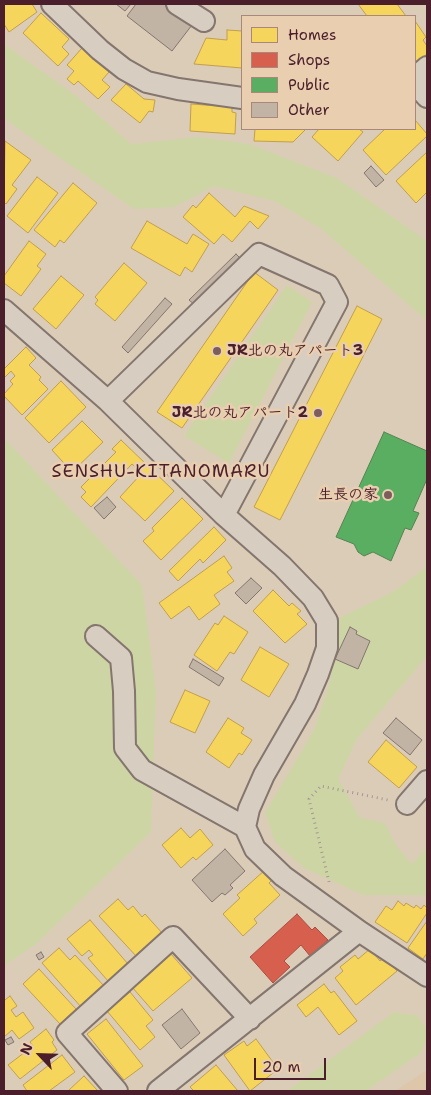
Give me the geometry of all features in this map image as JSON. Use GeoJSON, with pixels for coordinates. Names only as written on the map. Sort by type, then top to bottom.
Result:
{"type":"FeatureCollection","features":[{"type":"Feature","properties":{"kind":"street"},"geometry":{"type":"LineString","coordinates":[[52,4],[124,70],[147,82],[178,89],[241,98]]}},
{"type":"Feature","properties":{"kind":"street"},"geometry":{"type":"LineString","coordinates":[[177,4],[204,21]]}},
{"type":"Feature","properties":{"kind":"street"},"geometry":{"type":"LineString","coordinates":[[420,91],[419,74],[427,67]]}},
{"type":"Feature","properties":{"kind":"street"},"geometry":{"type":"LineString","coordinates":[[108,401],[259,254],[328,285],[337,302],[224,515]]}},
{"type":"Feature","properties":{"kind":"street"},"geometry":{"type":"LineString","coordinates":[[4,310],[108,401],[224,515],[282,566],[313,598],[327,621],[327,648],[318,674],[306,704],[264,775],[249,809],[245,827]]}},
{"type":"Feature","properties":{"kind":"street"},"geometry":{"type":"LineString","coordinates":[[96,636],[121,658],[124,691],[125,748],[142,770],[245,827],[255,849],[282,876],[427,976]]}},
{"type":"Feature","properties":{"kind":"street"},"geometry":{"type":"LineString","coordinates":[[407,804],[427,781]]}},
{"type":"Feature","properties":{"kind":"street"},"geometry":{"type":"LineString","coordinates":[[158,1091],[359,930]]}},
{"type":"Feature","properties":{"kind":"street"},"geometry":{"type":"LineString","coordinates":[[117,1091],[67,1033],[173,937],[250,1019]]}},
{"type":"Feature","properties":{"kind":"path"},"geometry":{"type":"LineString","coordinates":[[338,914],[309,799],[321,786],[407,804]]}},
{"type":"Feature","properties":{"kind":"shaded area"},"geometry":{"type":"Polygon","coordinates":[[[427,1070],[427,1091],[395,1091],[427,1070]]]}},
{"type":"Feature","properties":{"kind":"green space"},"geometry":{"type":"Polygon","coordinates":[[[4,44],[75,95],[131,144],[199,137],[249,144],[337,178],[427,241],[427,321],[320,228],[274,201],[214,186],[174,207],[134,209],[4,118],[4,44]]]}},
{"type":"Feature","properties":{"kind":"green space"},"geometry":{"type":"Polygon","coordinates":[[[287,285],[312,302],[229,463],[184,436],[287,285]]]}},
{"type":"Feature","properties":{"kind":"green space"},"geometry":{"type":"Polygon","coordinates":[[[4,438],[142,585],[156,691],[151,832],[36,944],[4,966],[4,438]]]}},
{"type":"Feature","properties":{"kind":"green space"},"geometry":{"type":"Polygon","coordinates":[[[427,567],[427,656],[357,739],[338,779],[360,818],[385,823],[395,844],[412,864],[427,847],[427,895],[363,895],[304,868],[275,842],[265,813],[314,730],[330,682],[339,618],[394,591],[427,567]]]}},
{"type":"Feature","properties":{"kind":"green space"},"geometry":{"type":"Polygon","coordinates":[[[394,1012],[417,1015],[427,1030],[427,1038],[421,1053],[366,1091],[287,1091],[394,1012]]]}},
{"type":"Feature","properties":{"kind":"building: Homes"},"geometry":{"type":"Polygon","coordinates":[[[4,4],[32,4],[37,12],[9,32],[4,24],[4,4]]]}},
{"type":"Feature","properties":{"kind":"building: Homes"},"geometry":{"type":"Polygon","coordinates":[[[358,4],[397,4],[405,15],[366,15],[358,4]]]}},
{"type":"Feature","properties":{"kind":"building: Homes"},"geometry":{"type":"Polygon","coordinates":[[[41,13],[69,39],[62,47],[69,54],[58,66],[23,33],[41,13]]]}},
{"type":"Feature","properties":{"kind":"building: Homes"},"geometry":{"type":"Polygon","coordinates":[[[416,22],[426,37],[423,40],[427,46],[427,54],[416,62],[416,22]]]}},
{"type":"Feature","properties":{"kind":"building: Homes"},"geometry":{"type":"Polygon","coordinates":[[[227,30],[241,31],[241,68],[194,64],[206,38],[227,40],[227,30]]]}},
{"type":"Feature","properties":{"kind":"building: Homes"},"geometry":{"type":"Polygon","coordinates":[[[82,48],[109,72],[102,80],[110,87],[98,99],[78,81],[74,85],[67,79],[74,71],[67,65],[82,48]]]}},
{"type":"Feature","properties":{"kind":"building: Homes"},"geometry":{"type":"Polygon","coordinates":[[[126,84],[144,99],[155,100],[153,112],[149,111],[140,123],[111,100],[126,84]]]}},
{"type":"Feature","properties":{"kind":"building: Homes"},"geometry":{"type":"Polygon","coordinates":[[[191,104],[232,107],[232,112],[236,113],[235,134],[190,131],[191,104]]]}},
{"type":"Feature","properties":{"kind":"building: Homes"},"geometry":{"type":"Polygon","coordinates":[[[416,121],[427,134],[386,175],[363,150],[384,130],[416,130],[416,121]]]}},
{"type":"Feature","properties":{"kind":"building: Homes"},"geometry":{"type":"Polygon","coordinates":[[[255,130],[305,130],[293,142],[254,141],[255,130]]]}},
{"type":"Feature","properties":{"kind":"building: Homes"},"geometry":{"type":"Polygon","coordinates":[[[318,130],[360,130],[363,132],[338,161],[312,137],[318,130]]]}},
{"type":"Feature","properties":{"kind":"building: Homes"},"geometry":{"type":"Polygon","coordinates":[[[5,141],[31,160],[12,185],[17,189],[6,204],[4,202],[5,141]]]}},
{"type":"Feature","properties":{"kind":"building: Homes"},"geometry":{"type":"Polygon","coordinates":[[[427,152],[427,192],[416,203],[396,181],[427,152]]]}},
{"type":"Feature","properties":{"kind":"building: Homes"},"geometry":{"type":"Polygon","coordinates":[[[37,177],[58,193],[28,233],[7,216],[37,177]]]}},
{"type":"Feature","properties":{"kind":"building: Homes"},"geometry":{"type":"Polygon","coordinates":[[[73,183],[97,203],[64,243],[60,240],[55,247],[34,230],[73,183]]]}},
{"type":"Feature","properties":{"kind":"building: Homes"},"geometry":{"type":"Polygon","coordinates":[[[209,193],[235,217],[244,206],[269,216],[258,229],[250,221],[232,242],[223,234],[214,244],[183,217],[193,205],[196,208],[209,193]]]}},
{"type":"Feature","properties":{"kind":"building: Homes"},"geometry":{"type":"Polygon","coordinates":[[[147,221],[187,244],[193,234],[209,244],[192,272],[185,267],[180,276],[131,248],[147,221]]]}},
{"type":"Feature","properties":{"kind":"building: Homes"},"geometry":{"type":"Polygon","coordinates":[[[29,241],[46,254],[37,266],[41,269],[21,296],[4,283],[4,276],[29,241]]]}},
{"type":"Feature","properties":{"kind":"building: Homes"},"geometry":{"type":"Polygon","coordinates":[[[124,263],[147,283],[115,321],[95,304],[98,300],[95,297],[124,263]]]}},
{"type":"Feature","properties":{"kind":"building: Homes","name":"JR北の丸アパート3"},"geometry":{"type":"Polygon","coordinates":[[[254,272],[278,290],[182,428],[157,412],[254,272]]]}},
{"type":"Feature","properties":{"kind":"building: Homes"},"geometry":{"type":"Polygon","coordinates":[[[61,276],[84,295],[56,329],[33,309],[61,276]]]}},
{"type":"Feature","properties":{"kind":"building: Homes","name":"JR北の丸アパート2"},"geometry":{"type":"Polygon","coordinates":[[[357,306],[382,319],[280,520],[254,507],[357,306]]]}},
{"type":"Feature","properties":{"kind":"building: Homes"},"geometry":{"type":"Polygon","coordinates":[[[26,347],[36,358],[29,365],[41,377],[39,380],[48,389],[22,415],[4,396],[13,384],[10,381],[15,376],[11,371],[4,378],[4,369],[26,347]]]}},
{"type":"Feature","properties":{"kind":"building: Homes"},"geometry":{"type":"Polygon","coordinates":[[[61,381],[86,407],[49,443],[25,418],[61,381]]]}},
{"type":"Feature","properties":{"kind":"building: Homes"},"geometry":{"type":"Polygon","coordinates":[[[82,421],[103,442],[72,472],[52,450],[82,421]]]}},
{"type":"Feature","properties":{"kind":"building: Homes"},"geometry":{"type":"Polygon","coordinates":[[[121,440],[174,491],[145,521],[120,497],[142,473],[132,464],[91,507],[81,497],[86,492],[81,487],[116,452],[112,449],[121,440]]]}},
{"type":"Feature","properties":{"kind":"building: Homes"},"geometry":{"type":"Polygon","coordinates":[[[182,498],[203,519],[161,560],[143,541],[154,531],[152,528],[182,498]]]}},
{"type":"Feature","properties":{"kind":"building: Homes"},"geometry":{"type":"Polygon","coordinates":[[[214,527],[226,540],[203,563],[200,559],[178,581],[169,571],[214,527]]]}},
{"type":"Feature","properties":{"kind":"building: Homes"},"geometry":{"type":"Polygon","coordinates":[[[224,556],[232,568],[227,572],[234,581],[214,595],[220,604],[199,620],[189,606],[171,619],[159,603],[224,556]]]}},
{"type":"Feature","properties":{"kind":"building: Homes"},"geometry":{"type":"Polygon","coordinates":[[[273,590],[289,606],[292,603],[301,611],[297,614],[307,624],[285,643],[253,611],[273,590]]]}},
{"type":"Feature","properties":{"kind":"building: Homes"},"geometry":{"type":"Polygon","coordinates":[[[224,616],[248,632],[234,654],[230,652],[217,671],[194,655],[215,623],[218,625],[224,616]]]}},
{"type":"Feature","properties":{"kind":"building: Homes"},"geometry":{"type":"Polygon","coordinates":[[[260,647],[289,664],[269,697],[241,680],[260,647]]]}},
{"type":"Feature","properties":{"kind":"building: Homes"},"geometry":{"type":"Polygon","coordinates":[[[185,690],[210,701],[195,733],[170,722],[185,690]]]}},
{"type":"Feature","properties":{"kind":"building: Homes"},"geometry":{"type":"Polygon","coordinates":[[[228,718],[244,728],[241,733],[252,740],[242,755],[239,753],[229,768],[206,752],[228,718]]]}},
{"type":"Feature","properties":{"kind":"building: Homes"},"geometry":{"type":"Polygon","coordinates":[[[386,740],[417,767],[399,788],[368,762],[386,740]]]}},
{"type":"Feature","properties":{"kind":"building: Homes"},"geometry":{"type":"Polygon","coordinates":[[[181,828],[190,838],[200,829],[213,845],[196,860],[193,857],[181,868],[162,845],[181,828]]]}},
{"type":"Feature","properties":{"kind":"building: Homes"},"geometry":{"type":"Polygon","coordinates":[[[265,870],[273,879],[269,883],[280,895],[254,919],[257,923],[243,936],[223,914],[240,898],[237,895],[265,870]]]}},
{"type":"Feature","properties":{"kind":"building: Homes"},"geometry":{"type":"Polygon","coordinates":[[[118,899],[128,910],[133,906],[142,917],[145,914],[163,934],[137,957],[99,916],[118,899]]]}},
{"type":"Feature","properties":{"kind":"building: Homes"},"geometry":{"type":"Polygon","coordinates":[[[398,901],[404,906],[406,903],[414,908],[416,905],[421,909],[424,905],[427,908],[427,913],[407,943],[375,922],[386,906],[392,910],[398,901]]]}},
{"type":"Feature","properties":{"kind":"building: Homes"},"geometry":{"type":"Polygon","coordinates":[[[90,920],[128,964],[108,981],[88,958],[93,955],[89,950],[82,956],[67,939],[90,920]]]}},
{"type":"Feature","properties":{"kind":"building: Homes"},"geometry":{"type":"Polygon","coordinates":[[[427,921],[427,953],[423,959],[408,948],[427,921]]]}},
{"type":"Feature","properties":{"kind":"building: Homes"},"geometry":{"type":"Polygon","coordinates":[[[59,948],[70,960],[75,955],[105,987],[82,1008],[42,963],[59,948]]]}},
{"type":"Feature","properties":{"kind":"building: Homes"},"geometry":{"type":"Polygon","coordinates":[[[370,949],[380,961],[385,957],[397,971],[356,1005],[335,978],[343,971],[340,967],[355,955],[358,959],[370,949]]]}},
{"type":"Feature","properties":{"kind":"building: Homes"},"geometry":{"type":"Polygon","coordinates":[[[171,954],[192,978],[153,1011],[132,987],[171,954]]]}},
{"type":"Feature","properties":{"kind":"building: Homes"},"geometry":{"type":"Polygon","coordinates":[[[39,969],[76,1009],[60,1024],[23,984],[39,969]]]}},
{"type":"Feature","properties":{"kind":"building: Homes"},"geometry":{"type":"Polygon","coordinates":[[[324,984],[331,993],[334,991],[357,1021],[339,1035],[318,1007],[306,1017],[297,1005],[324,984]]]}},
{"type":"Feature","properties":{"kind":"building: Homes"},"geometry":{"type":"Polygon","coordinates":[[[130,992],[153,1020],[146,1026],[155,1037],[140,1050],[107,1011],[130,992]]]}},
{"type":"Feature","properties":{"kind":"building: Homes"},"geometry":{"type":"Polygon","coordinates":[[[10,996],[17,1006],[11,1010],[16,1017],[23,1012],[34,1028],[19,1039],[12,1030],[4,1037],[4,999],[10,996]]]}},
{"type":"Feature","properties":{"kind":"building: Homes"},"geometry":{"type":"Polygon","coordinates":[[[106,1019],[143,1066],[124,1080],[87,1034],[106,1019]]]}},
{"type":"Feature","properties":{"kind":"building: Homes"},"geometry":{"type":"Polygon","coordinates":[[[46,1029],[54,1040],[52,1042],[57,1050],[20,1079],[8,1065],[33,1046],[30,1042],[46,1029]]]}},
{"type":"Feature","properties":{"kind":"building: Homes"},"geometry":{"type":"Polygon","coordinates":[[[256,1039],[278,1069],[250,1091],[224,1055],[244,1041],[247,1046],[256,1039]]]}},
{"type":"Feature","properties":{"kind":"building: Homes"},"geometry":{"type":"Polygon","coordinates":[[[62,1055],[75,1072],[49,1091],[27,1091],[23,1085],[62,1055]]]}},
{"type":"Feature","properties":{"kind":"building: Homes"},"geometry":{"type":"Polygon","coordinates":[[[216,1065],[238,1091],[194,1091],[190,1087],[216,1065]]]}},
{"type":"Feature","properties":{"kind":"building: Homes"},"geometry":{"type":"Polygon","coordinates":[[[84,1076],[98,1091],[68,1091],[84,1076]]]}},
{"type":"Feature","properties":{"kind":"building: Shops"},"geometry":{"type":"Polygon","coordinates":[[[297,914],[312,930],[315,927],[328,940],[310,956],[301,945],[284,961],[290,967],[273,983],[250,957],[297,914]]]}},
{"type":"Feature","properties":{"kind":"building: Public","name":"生長の家"},"geometry":{"type":"Polygon","coordinates":[[[384,432],[427,451],[427,479],[413,511],[419,513],[411,530],[405,528],[391,561],[373,552],[364,556],[358,552],[354,544],[336,537],[384,432]]]}},
{"type":"Feature","properties":{"kind":"building: Other"},"geometry":{"type":"Polygon","coordinates":[[[116,4],[131,4],[125,11],[116,4]]]}},
{"type":"Feature","properties":{"kind":"building: Other"},"geometry":{"type":"Polygon","coordinates":[[[136,4],[164,4],[192,25],[172,51],[127,16],[136,4]]]}},
{"type":"Feature","properties":{"kind":"building: Other"},"geometry":{"type":"Polygon","coordinates":[[[371,166],[384,180],[376,187],[364,173],[371,166]]]}},
{"type":"Feature","properties":{"kind":"building: Other"},"geometry":{"type":"Polygon","coordinates":[[[236,254],[242,260],[196,306],[189,300],[236,254]]]}},
{"type":"Feature","properties":{"kind":"building: Other"},"geometry":{"type":"Polygon","coordinates":[[[165,298],[172,304],[128,353],[122,347],[165,298]]]}},
{"type":"Feature","properties":{"kind":"building: Other"},"geometry":{"type":"Polygon","coordinates":[[[107,497],[116,507],[104,519],[94,508],[107,497]]]}},
{"type":"Feature","properties":{"kind":"building: Other"},"geometry":{"type":"Polygon","coordinates":[[[251,578],[262,588],[246,604],[235,593],[251,578]]]}},
{"type":"Feature","properties":{"kind":"building: Other"},"geometry":{"type":"Polygon","coordinates":[[[350,627],[357,631],[356,634],[370,641],[358,669],[335,659],[350,627]]]}},
{"type":"Feature","properties":{"kind":"building: Other"},"geometry":{"type":"Polygon","coordinates":[[[193,659],[224,678],[219,686],[189,667],[193,659]]]}},
{"type":"Feature","properties":{"kind":"building: Other"},"geometry":{"type":"Polygon","coordinates":[[[396,718],[422,740],[410,755],[383,733],[396,718]]]}},
{"type":"Feature","properties":{"kind":"building: Other"},"geometry":{"type":"Polygon","coordinates":[[[225,849],[245,871],[230,885],[233,888],[225,895],[222,893],[212,902],[192,880],[225,849]]]}},
{"type":"Feature","properties":{"kind":"building: Other"},"geometry":{"type":"Polygon","coordinates":[[[41,952],[44,957],[39,960],[36,955],[41,952]]]}},
{"type":"Feature","properties":{"kind":"building: Other"},"geometry":{"type":"Polygon","coordinates":[[[182,1009],[200,1033],[181,1049],[162,1025],[182,1009]]]}},
{"type":"Feature","properties":{"kind":"building: Other"},"geometry":{"type":"Polygon","coordinates":[[[11,1037],[14,1042],[8,1045],[5,1040],[11,1037]]]}},
{"type":"Feature","properties":{"kind":"place","name":"JR北の丸アパート3"},"geometry":{"type":"Point","coordinates":[217,351]}},
{"type":"Feature","properties":{"kind":"place","name":"JR北の丸アパート2"},"geometry":{"type":"Point","coordinates":[318,413]}},
{"type":"Feature","properties":{"kind":"place","name":"生長の家"},"geometry":{"type":"Point","coordinates":[388,495]}},
{"type":"Feature","properties":{"kind":"district","name":"SENSHU-KITANOMARU"},"geometry":{"type":"Point","coordinates":[161,472]}}]}
